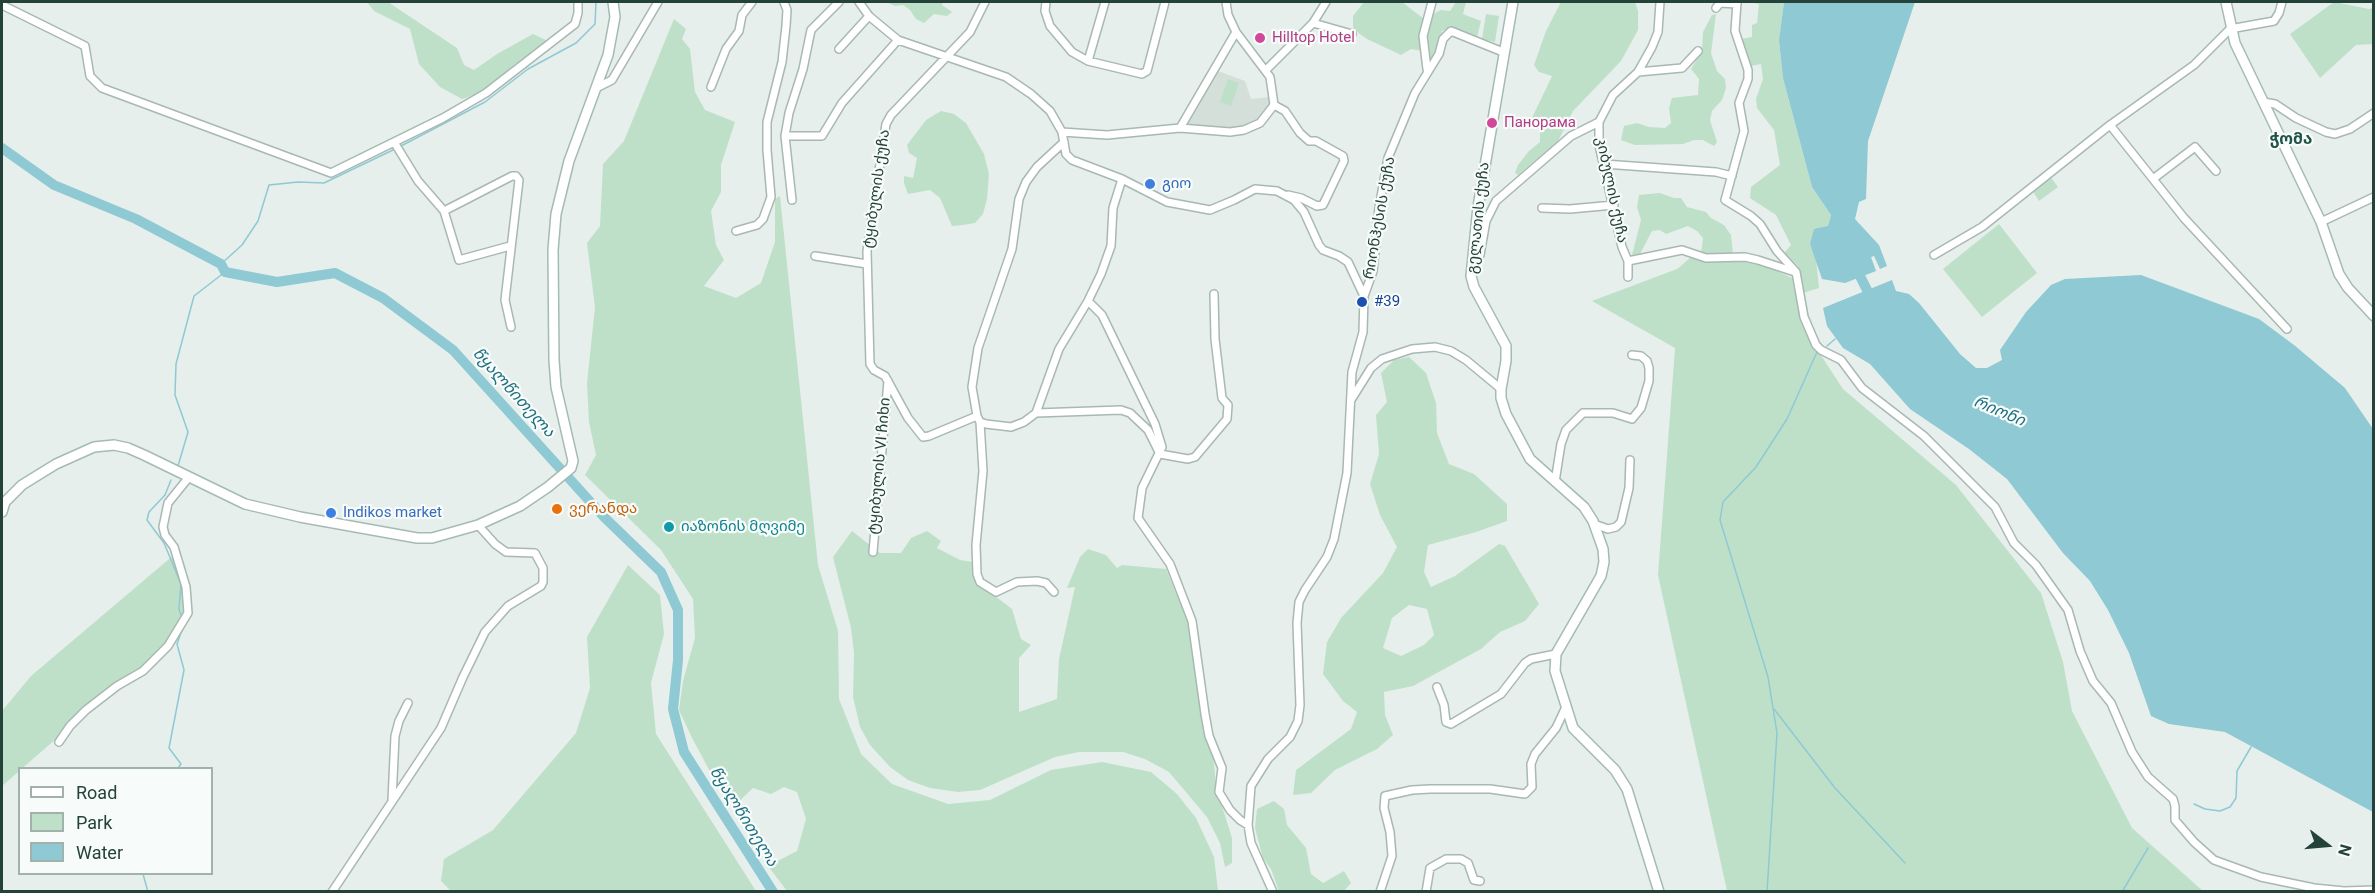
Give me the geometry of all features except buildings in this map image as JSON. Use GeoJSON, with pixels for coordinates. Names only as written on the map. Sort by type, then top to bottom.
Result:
{"type":"FeatureCollection","features":[{"type":"Feature","properties":{"kind":"main road"},"geometry":{"type":"LineString","coordinates":[[2,512],[5,502],[22,485],[56,464],[94,447],[114,445],[144,455],[245,504],[300,517],[417,538],[432,538],[478,525],[520,506],[571,468],[573,458],[556,387],[554,360],[554,230],[562,185],[613,36],[615,17],[613,2]]}},
{"type":"Feature","properties":{"kind":"main road","name":"გელათის ქუჩა"},"geometry":{"type":"LineString","coordinates":[[1513,2],[1478,207],[1472,264],[1474,287],[1506,346],[1506,361],[1500,389],[1506,414],[1530,459],[1584,507],[1594,524],[1602,549],[1604,562],[1601,576],[1556,654]]}},
{"type":"Feature","properties":{"kind":"main road"},"geometry":{"type":"LineString","coordinates":[[2226,2],[2230,29],[2321,222],[2339,274],[2348,288],[2373,314]]}},
{"type":"Feature","properties":{"kind":"main road"},"geometry":{"type":"LineString","coordinates":[[1556,654],[1556,671],[1565,709],[1577,734],[1615,770],[1627,789],[1659,891]]}},
{"type":"Feature","properties":{"kind":"street"},"geometry":{"type":"LineString","coordinates":[[2,5],[85,46],[90,76],[102,88],[331,173],[442,118],[486,93],[575,24],[578,2]]}},
{"type":"Feature","properties":{"kind":"street"},"geometry":{"type":"LineString","coordinates":[[596,88],[612,80],[658,2]]}},
{"type":"Feature","properties":{"kind":"street"},"geometry":{"type":"LineString","coordinates":[[711,87],[726,49],[739,31],[742,15],[752,2]]}},
{"type":"Feature","properties":{"kind":"street"},"geometry":{"type":"LineString","coordinates":[[736,231],[757,225],[763,219],[771,197],[767,122],[782,62],[787,10],[784,2]]}},
{"type":"Feature","properties":{"kind":"street"},"geometry":{"type":"LineString","coordinates":[[792,201],[785,136],[789,113],[806,60],[811,30],[839,2]]}},
{"type":"Feature","properties":{"kind":"street"},"geometry":{"type":"LineString","coordinates":[[859,2],[869,16],[898,40],[1006,77],[1050,111],[1062,132],[1066,154],[1072,160],[1122,179],[1167,202],[1210,210],[1255,189],[1268,189],[1286,195],[1294,200],[1304,212],[1318,245],[1323,250],[1340,256],[1348,262],[1364,296],[1363,332],[1352,372],[1347,473],[1334,539],[1328,557],[1299,602],[1297,623],[1300,705],[1298,721],[1290,737],[1269,759],[1251,786],[1248,825],[1251,843],[1273,891]]}},
{"type":"Feature","properties":{"kind":"street","name":"ტყიბულის ქუჩა"},"geometry":{"type":"LineString","coordinates":[[978,419],[923,436],[908,418],[885,376],[874,370],[869,358],[867,251],[886,124],[891,115],[970,32],[985,2]]}},
{"type":"Feature","properties":{"kind":"street"},"geometry":{"type":"LineString","coordinates":[[1046,2],[1045,11],[1050,26],[1072,52],[1088,61],[1142,74],[1147,71],[1165,2]]}},
{"type":"Feature","properties":{"kind":"street"},"geometry":{"type":"LineString","coordinates":[[1088,61],[1105,2]]}},
{"type":"Feature","properties":{"kind":"street"},"geometry":{"type":"LineString","coordinates":[[1062,132],[1107,135],[1180,128],[1230,132],[1244,130],[1260,123],[1274,105],[1273,90],[1266,70],[1236,33],[1228,15],[1226,2]]}},
{"type":"Feature","properties":{"kind":"street"},"geometry":{"type":"LineString","coordinates":[[1266,70],[1313,23],[1326,2]]}},
{"type":"Feature","properties":{"kind":"street"},"geometry":{"type":"LineString","coordinates":[[1428,70],[1423,36],[1432,2]]}},
{"type":"Feature","properties":{"kind":"street","name":"კიბულის ქუჩა"},"geometry":{"type":"LineString","coordinates":[[1660,2],[1658,32],[1638,72],[1613,95],[1599,122],[1599,145],[1620,239],[1628,261],[1678,249],[1707,258],[1752,258],[1796,272]]}},
{"type":"Feature","properties":{"kind":"street"},"geometry":{"type":"LineString","coordinates":[[1934,255],[1982,227],[2110,125],[2194,65],[2230,29],[2274,21],[2280,13],[2282,2]]}},
{"type":"Feature","properties":{"kind":"street"},"geometry":{"type":"LineString","coordinates":[[1718,4],[1737,3],[1735,31],[1748,70],[1748,79],[1739,103],[1744,131],[1725,200],[1760,224],[1777,251],[1796,272],[1804,317],[1816,345],[1841,360],[1862,388],[1923,435],[1995,507],[2014,543],[2036,565],[2056,590],[2068,610],[2080,651],[2093,681],[2111,703],[2132,752],[2148,777],[2173,799],[2175,820],[2194,842],[2214,860],[2261,877],[2314,888],[2344,891],[2373,890]]}},
{"type":"Feature","properties":{"kind":"street"},"geometry":{"type":"LineString","coordinates":[[839,49],[869,16]]}},
{"type":"Feature","properties":{"kind":"street"},"geometry":{"type":"LineString","coordinates":[[1313,23],[1352,34]]}},
{"type":"Feature","properties":{"kind":"street","name":"რიონჰესის ქუჩა"},"geometry":{"type":"LineString","coordinates":[[1364,296],[1373,271],[1379,208],[1388,159],[1415,93],[1439,54],[1443,39],[1451,31],[1503,52]]}},
{"type":"Feature","properties":{"kind":"street"},"geometry":{"type":"LineString","coordinates":[[1180,128],[1236,33]]}},
{"type":"Feature","properties":{"kind":"street"},"geometry":{"type":"LineString","coordinates":[[785,136],[822,136],[842,103],[898,40]]}},
{"type":"Feature","properties":{"kind":"street"},"geometry":{"type":"LineString","coordinates":[[1638,72],[1682,68],[1698,51]]}},
{"type":"Feature","properties":{"kind":"street"},"geometry":{"type":"LineString","coordinates":[[2263,102],[2275,104],[2296,118],[2335,134],[2350,129],[2373,113]]}},
{"type":"Feature","properties":{"kind":"street"},"geometry":{"type":"LineString","coordinates":[[1274,105],[1285,111],[1300,133],[1310,141],[1316,141],[1339,153],[1344,161],[1323,205],[1317,206],[1293,195],[1286,195]]}},
{"type":"Feature","properties":{"kind":"street"},"geometry":{"type":"LineString","coordinates":[[1472,264],[1480,255],[1486,221],[1496,201],[1570,136],[1599,122]]}},
{"type":"Feature","properties":{"kind":"street"},"geometry":{"type":"LineString","coordinates":[[2110,125],[2242,283],[2287,329]]}},
{"type":"Feature","properties":{"kind":"street"},"geometry":{"type":"LineString","coordinates":[[394,142],[418,181],[444,211],[459,260],[510,246]]}},
{"type":"Feature","properties":{"kind":"street"},"geometry":{"type":"LineString","coordinates":[[1054,592],[1046,583],[1037,581],[1017,582],[996,592],[980,582],[977,574],[976,545],[983,471],[972,387],[978,348],[1012,249],[1019,199],[1026,182],[1037,166],[1064,142]]}},
{"type":"Feature","properties":{"kind":"street"},"geometry":{"type":"LineString","coordinates":[[2153,179],[2195,147],[2216,171]]}},
{"type":"Feature","properties":{"kind":"street"},"geometry":{"type":"LineString","coordinates":[[1604,164],[1716,172],[1732,176]]}},
{"type":"Feature","properties":{"kind":"street"},"geometry":{"type":"LineString","coordinates":[[444,211],[512,176],[516,176],[519,180],[505,300],[511,327]]}},
{"type":"Feature","properties":{"kind":"street"},"geometry":{"type":"LineString","coordinates":[[978,419],[999,427],[1011,427],[1024,422],[1036,413],[1059,349],[1088,301],[1111,246],[1113,208],[1122,179]]}},
{"type":"Feature","properties":{"kind":"street"},"geometry":{"type":"LineString","coordinates":[[2321,222],[2373,197]]}},
{"type":"Feature","properties":{"kind":"street"},"geometry":{"type":"LineString","coordinates":[[1542,208],[1570,209],[1614,205]]}},
{"type":"Feature","properties":{"kind":"street"},"geometry":{"type":"LineString","coordinates":[[815,256],[867,264]]}},
{"type":"Feature","properties":{"kind":"street"},"geometry":{"type":"LineString","coordinates":[[1628,261],[1628,277]]}},
{"type":"Feature","properties":{"kind":"street"},"geometry":{"type":"LineString","coordinates":[[1160,454],[1188,459],[1195,457],[1227,419],[1228,405],[1222,398],[1215,339],[1214,294]]}},
{"type":"Feature","properties":{"kind":"street"},"geometry":{"type":"LineString","coordinates":[[1088,301],[1102,315],[1155,424],[1162,447],[1142,488],[1138,518],[1170,564],[1192,621],[1207,725],[1222,768],[1219,792],[1230,810],[1248,825]]}},
{"type":"Feature","properties":{"kind":"street"},"geometry":{"type":"LineString","coordinates":[[1350,402],[1371,368],[1392,354],[1413,348],[1435,347],[1451,351],[1466,360],[1500,389]]}},
{"type":"Feature","properties":{"kind":"street"},"geometry":{"type":"LineString","coordinates":[[1555,482],[1561,444],[1566,430],[1583,413],[1613,412],[1632,419],[1641,408],[1649,381],[1649,368],[1647,361],[1641,356],[1632,355]]}},
{"type":"Feature","properties":{"kind":"street","name":"ტყიბულის VI ჩიხი"},"geometry":{"type":"LineString","coordinates":[[873,552],[888,381]]}},
{"type":"Feature","properties":{"kind":"street"},"geometry":{"type":"LineString","coordinates":[[1036,413],[1121,411],[1130,413],[1148,430],[1160,454]]}},
{"type":"Feature","properties":{"kind":"street"},"geometry":{"type":"LineString","coordinates":[[1594,524],[1608,530],[1621,522],[1629,488],[1630,460]]}},
{"type":"Feature","properties":{"kind":"street"},"geometry":{"type":"LineString","coordinates":[[59,742],[70,726],[86,710],[117,686],[142,671],[168,646],[188,613],[186,587],[174,547],[165,535],[163,527],[168,503],[189,477]]}},
{"type":"Feature","properties":{"kind":"street"},"geometry":{"type":"LineString","coordinates":[[333,891],[441,728],[472,658],[492,622],[515,600],[537,589],[543,582],[543,568],[535,553],[506,552],[495,544],[478,525]]}},
{"type":"Feature","properties":{"kind":"street"},"geometry":{"type":"LineString","coordinates":[[1437,687],[1444,705],[1446,722],[1451,724],[1501,694],[1525,663],[1531,659],[1556,654]]}},
{"type":"Feature","properties":{"kind":"street"},"geometry":{"type":"LineString","coordinates":[[392,800],[395,736],[408,703]]}},
{"type":"Feature","properties":{"kind":"street"},"geometry":{"type":"LineString","coordinates":[[1380,891],[1392,856],[1390,832],[1384,808],[1385,796],[1403,791],[1430,789],[1490,789],[1525,794],[1532,787],[1531,764],[1535,754],[1556,728],[1565,709]]}},
{"type":"Feature","properties":{"kind":"street"},"geometry":{"type":"LineString","coordinates":[[1426,891],[1431,868],[1446,859],[1461,859],[1468,863],[1474,880],[1480,881]]}},
{"type":"Feature","properties":{"kind":"shaded area"},"geometry":{"type":"Polygon","coordinates":[[[1218,71],[1245,81],[1251,99],[1270,97],[1270,105],[1261,120],[1242,128],[1188,124],[1218,71]]]}},
{"type":"Feature","properties":{"kind":"green space"},"geometry":{"type":"Polygon","coordinates":[[[367,2],[388,2],[457,48],[464,65],[474,70],[533,34],[548,41],[515,64],[484,92],[462,99],[440,87],[419,64],[410,29],[374,11],[367,2]]]}},
{"type":"Feature","properties":{"kind":"green space"},"geometry":{"type":"Polygon","coordinates":[[[886,2],[943,2],[942,5],[952,12],[947,16],[934,14],[924,23],[916,19],[903,5],[895,6],[886,2]]]}},
{"type":"Feature","properties":{"kind":"green space"},"geometry":{"type":"Polygon","coordinates":[[[1364,2],[1402,2],[1424,19],[1420,28],[1422,51],[1411,49],[1401,55],[1367,39],[1353,29],[1353,16],[1364,2]]]}},
{"type":"Feature","properties":{"kind":"green space"},"geometry":{"type":"Polygon","coordinates":[[[1456,2],[1466,2],[1463,14],[1481,21],[1477,37],[1452,27],[1442,31],[1439,45],[1431,60],[1425,34],[1431,15],[1441,10],[1450,11],[1456,2]]]}},
{"type":"Feature","properties":{"kind":"green space"},"geometry":{"type":"Polygon","coordinates":[[[1561,2],[1635,2],[1638,11],[1638,30],[1621,61],[1573,111],[1558,141],[1518,175],[1515,173],[1518,165],[1540,142],[1540,131],[1531,120],[1552,76],[1539,72],[1534,65],[1546,31],[1561,2]]]}},
{"type":"Feature","properties":{"kind":"green space"},"geometry":{"type":"Polygon","coordinates":[[[1748,2],[1784,2],[1779,40],[1783,78],[1812,187],[1831,215],[1828,226],[1810,244],[1816,259],[1819,288],[1803,293],[1798,266],[1784,253],[1791,245],[1776,215],[1750,198],[1751,187],[1780,165],[1774,130],[1757,108],[1756,99],[1763,79],[1761,64],[1751,66],[1741,39],[1752,37],[1752,25],[1757,23],[1759,4],[1748,2]]]}},
{"type":"Feature","properties":{"kind":"green space"},"geometry":{"type":"Polygon","coordinates":[[[2334,2],[2373,8],[2373,44],[2356,45],[2320,78],[2290,34],[2334,2]]]}},
{"type":"Feature","properties":{"kind":"green space"},"geometry":{"type":"Polygon","coordinates":[[[1486,14],[1499,16],[1495,42],[1482,39],[1486,14]]]}},
{"type":"Feature","properties":{"kind":"green space"},"geometry":{"type":"Polygon","coordinates":[[[1716,14],[1711,53],[1717,71],[1725,79],[1726,88],[1722,100],[1712,111],[1710,120],[1717,142],[1714,146],[1703,140],[1683,144],[1635,145],[1621,140],[1624,126],[1637,123],[1649,127],[1665,128],[1671,123],[1669,108],[1672,98],[1698,95],[1699,79],[1691,69],[1702,51],[1703,32],[1712,15],[1716,14]]]}},
{"type":"Feature","properties":{"kind":"green space"},"geometry":{"type":"Polygon","coordinates":[[[674,19],[686,29],[682,39],[690,49],[695,92],[705,110],[735,122],[721,165],[721,192],[711,211],[716,245],[724,260],[704,286],[736,298],[761,283],[775,242],[775,199],[780,196],[818,565],[838,631],[839,699],[861,754],[892,784],[948,804],[990,800],[1051,770],[1102,762],[1151,772],[1177,794],[1196,818],[1214,857],[1218,891],[787,891],[768,866],[797,851],[806,819],[797,792],[784,787],[771,794],[753,788],[734,806],[718,786],[679,710],[683,681],[695,638],[693,599],[661,550],[585,475],[596,455],[589,422],[587,383],[595,307],[587,243],[600,226],[603,164],[624,141],[674,19]]]}},
{"type":"Feature","properties":{"kind":"green space"},"geometry":{"type":"Polygon","coordinates":[[[1228,79],[1239,83],[1231,106],[1220,102],[1228,79]]]}},
{"type":"Feature","properties":{"kind":"green space"},"geometry":{"type":"Polygon","coordinates":[[[941,111],[954,114],[966,123],[984,154],[989,174],[987,199],[983,214],[975,223],[952,226],[940,198],[930,190],[908,194],[904,183],[904,176],[913,178],[917,158],[909,153],[907,145],[926,120],[941,111]]]}},
{"type":"Feature","properties":{"kind":"green space"},"geometry":{"type":"Polygon","coordinates":[[[2050,176],[2058,187],[2039,201],[2032,190],[2050,176]]]}},
{"type":"Feature","properties":{"kind":"green space"},"geometry":{"type":"Polygon","coordinates":[[[1660,193],[1681,198],[1687,207],[1706,212],[1711,218],[1724,225],[1731,235],[1733,254],[1701,254],[1703,238],[1688,226],[1666,234],[1660,230],[1652,231],[1640,254],[1632,255],[1641,220],[1637,207],[1639,195],[1660,193]]]}},
{"type":"Feature","properties":{"kind":"green space"},"geometry":{"type":"Polygon","coordinates":[[[1999,224],[2037,273],[1982,317],[1943,269],[1999,224]]]}},
{"type":"Feature","properties":{"kind":"green space"},"geometry":{"type":"Polygon","coordinates":[[[1690,258],[1759,263],[1792,278],[1798,309],[1809,337],[1843,389],[1956,485],[2041,593],[2063,662],[2072,711],[2132,828],[2203,891],[1727,891],[1658,575],[1675,348],[1592,301],[1677,269],[1690,258]]]}},
{"type":"Feature","properties":{"kind":"green space"},"geometry":{"type":"Polygon","coordinates":[[[1409,357],[1426,373],[1436,403],[1437,433],[1449,464],[1474,474],[1507,504],[1507,521],[1428,545],[1424,572],[1431,587],[1455,576],[1499,544],[1505,546],[1539,604],[1525,621],[1500,632],[1481,649],[1413,686],[1384,692],[1385,715],[1393,735],[1377,749],[1335,770],[1311,793],[1293,795],[1296,770],[1351,729],[1357,712],[1343,701],[1323,674],[1327,642],[1341,618],[1383,573],[1397,547],[1380,515],[1370,484],[1379,454],[1376,415],[1387,402],[1381,373],[1394,360],[1409,357]],[[1409,605],[1392,618],[1383,648],[1401,656],[1424,645],[1434,635],[1427,609],[1409,605]]]}},
{"type":"Feature","properties":{"kind":"green space"},"geometry":{"type":"Polygon","coordinates":[[[852,531],[880,553],[901,553],[911,538],[927,531],[941,541],[937,548],[960,560],[972,562],[978,583],[1012,609],[1021,639],[1031,645],[1019,658],[1019,712],[1057,699],[1059,659],[1075,587],[1067,588],[1080,557],[1088,549],[1106,555],[1117,568],[1122,565],[1166,569],[1189,625],[1205,730],[1213,753],[1216,787],[1232,838],[1232,863],[1225,867],[1220,843],[1207,817],[1169,772],[1145,759],[1123,752],[1079,752],[1055,757],[980,790],[958,792],[930,788],[908,780],[890,767],[870,745],[860,727],[853,697],[854,653],[851,628],[833,557],[852,531]]]}},
{"type":"Feature","properties":{"kind":"green space"},"geometry":{"type":"Polygon","coordinates":[[[175,554],[185,587],[186,609],[170,646],[104,697],[24,767],[18,767],[18,772],[2,786],[2,711],[31,676],[175,554]]]}},
{"type":"Feature","properties":{"kind":"green space"},"geometry":{"type":"Polygon","coordinates":[[[628,565],[660,595],[664,634],[651,683],[656,734],[756,891],[451,891],[441,881],[444,859],[493,830],[576,733],[590,688],[587,637],[628,565]]]}},
{"type":"Feature","properties":{"kind":"green space"},"geometry":{"type":"Polygon","coordinates":[[[1274,801],[1284,809],[1287,825],[1306,848],[1311,874],[1323,883],[1344,871],[1351,883],[1344,891],[1279,891],[1271,869],[1263,858],[1255,828],[1257,809],[1274,801]]]}},
{"type":"Feature","properties":{"kind":"water"},"geometry":{"type":"Polygon","coordinates":[[[1784,2],[1915,2],[1868,141],[1866,199],[1859,202],[1855,219],[1879,245],[1887,266],[1880,269],[1874,256],[1871,257],[1876,271],[1845,283],[1822,279],[1810,244],[1814,229],[1828,226],[1831,215],[1812,187],[1783,78],[1779,40],[1784,2]]]}},
{"type":"Feature","properties":{"kind":"water"},"geometry":{"type":"Polygon","coordinates":[[[2141,275],[2259,319],[2345,388],[2373,429],[2373,812],[2225,732],[2169,724],[2151,716],[2129,653],[2108,610],[2090,581],[2063,553],[2007,479],[1969,449],[1910,409],[1870,364],[1843,348],[1827,326],[1823,308],[1892,280],[1896,291],[1909,294],[1919,303],[1960,354],[1976,368],[1987,368],[2002,360],[2000,350],[2026,312],[2051,285],[2065,279],[2141,275]]]}},
{"type":"Feature","properties":{"kind":"waterway"},"geometry":{"type":"LineString","coordinates":[[401,146],[485,102],[528,69],[576,43],[595,24],[596,2]]}},
{"type":"Feature","properties":{"kind":"waterway","name":"წყალწითელა"},"geometry":{"type":"LineString","coordinates":[[2,148],[54,185],[136,219],[221,264],[225,272],[277,282],[335,273],[383,298],[453,350],[604,517],[661,572],[678,610],[678,660],[673,709],[684,752],[773,892]]}},
{"type":"Feature","properties":{"kind":"waterway"},"geometry":{"type":"LineString","coordinates":[[221,264],[242,245],[258,221],[269,185],[298,182],[324,183],[393,150]]}},
{"type":"Feature","properties":{"kind":"waterway","name":"რიონი"},"geometry":{"type":"LineString","coordinates":[[1855,266],[1867,290],[1867,304]]}},
{"type":"Feature","properties":{"kind":"waterway"},"geometry":{"type":"LineString","coordinates":[[178,466],[188,432],[175,395],[176,364],[194,296],[225,272]]}},
{"type":"Feature","properties":{"kind":"waterway"},"geometry":{"type":"LineString","coordinates":[[1827,346],[1835,339]]}},
{"type":"Feature","properties":{"kind":"waterway"},"geometry":{"type":"LineString","coordinates":[[1767,892],[1777,733],[1768,677],[1720,520],[1723,502],[1756,467],[1787,419],[1817,352]]}},
{"type":"Feature","properties":{"kind":"waterway"},"geometry":{"type":"LineString","coordinates":[[171,480],[165,495],[149,512],[147,520],[164,543],[181,584],[179,609],[181,615]]}},
{"type":"Feature","properties":{"kind":"waterway"},"geometry":{"type":"LineString","coordinates":[[179,767],[181,764],[169,748],[184,670],[177,644],[183,627]]}},
{"type":"Feature","properties":{"kind":"waterway"},"geometry":{"type":"LineString","coordinates":[[1774,709],[1835,788],[1905,863]]}},
{"type":"Feature","properties":{"kind":"waterway"},"geometry":{"type":"LineString","coordinates":[[2194,804],[2205,809],[2220,811],[2230,807],[2236,798],[2237,771],[2251,747]]}},
{"type":"Feature","properties":{"kind":"waterway"},"geometry":{"type":"LineString","coordinates":[[2122,892],[2148,848]]}},
{"type":"Feature","properties":{"kind":"waterway"},"geometry":{"type":"LineString","coordinates":[[143,875],[148,892]]}},
{"type":"Feature","properties":{"kind":"place","name":"Hilltop Hotel"},"geometry":{"type":"Point","coordinates":[1260,38]}},
{"type":"Feature","properties":{"kind":"place","name":"Панорама"},"geometry":{"type":"Point","coordinates":[1492,123]}},
{"type":"Feature","properties":{"kind":"place","name":"გიო"},"geometry":{"type":"Point","coordinates":[1150,184]}},
{"type":"Feature","properties":{"kind":"place","name":"#39"},"geometry":{"type":"Point","coordinates":[1362,302]}},
{"type":"Feature","properties":{"kind":"place","name":"ვერანდა"},"geometry":{"type":"Point","coordinates":[557,509]}},
{"type":"Feature","properties":{"kind":"place","name":"Indikos market"},"geometry":{"type":"Point","coordinates":[331,513]}},
{"type":"Feature","properties":{"kind":"place","name":"იაზონის მღვიმე"},"geometry":{"type":"Point","coordinates":[669,527]}},
{"type":"Feature","properties":{"kind":"district","name":"ჭომა"},"geometry":{"type":"Point","coordinates":[2291,140]}}]}
